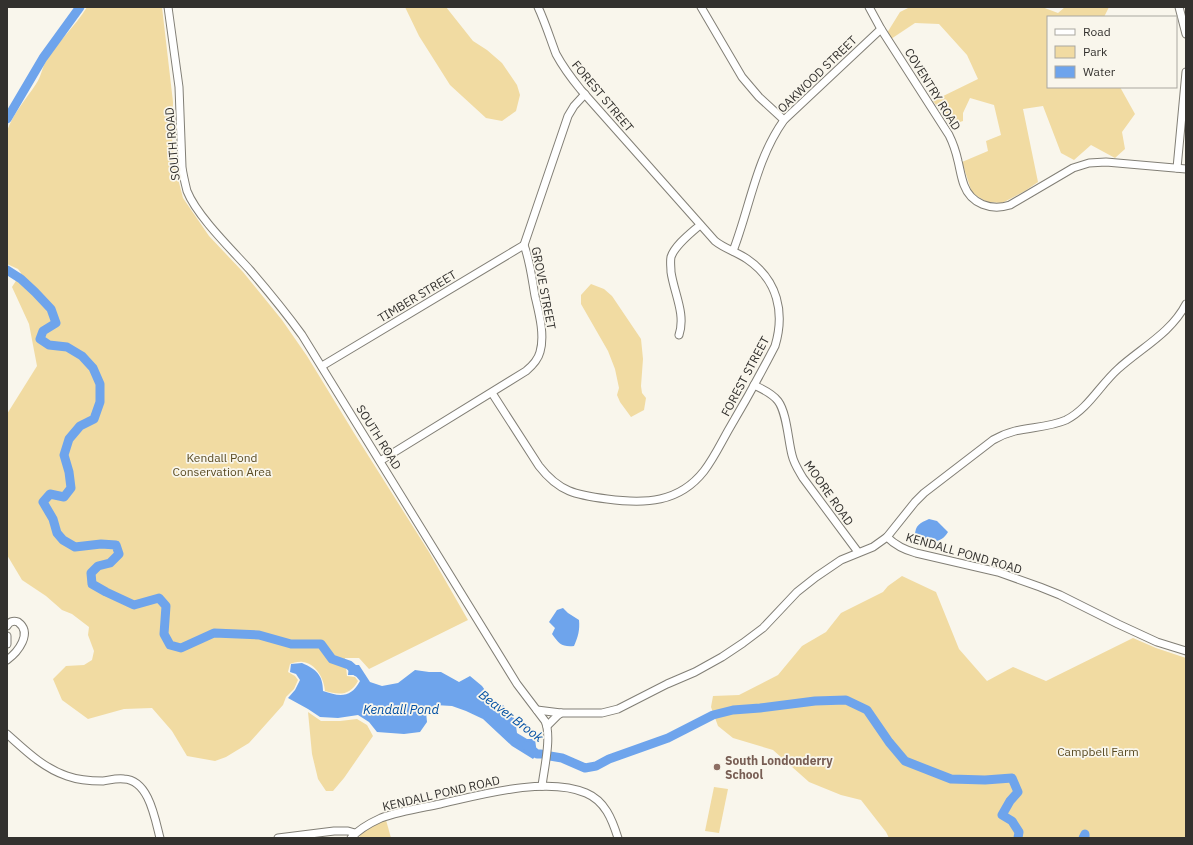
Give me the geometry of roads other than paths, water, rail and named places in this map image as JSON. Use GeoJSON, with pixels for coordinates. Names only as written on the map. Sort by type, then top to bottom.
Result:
{"type":"FeatureCollection","features":[{"type":"Feature","properties":{"kind":"street","name":"SOUTH ROAD"},"geometry":{"type":"LineString","coordinates":[[168,7],[179,87],[182,166],[184,179],[193,202],[212,227],[291,319],[322,366],[517,684],[547,726]]}},
{"type":"Feature","properties":{"kind":"street","name":"FOREST STREET"},"geometry":{"type":"LineString","coordinates":[[492,392],[539,466],[556,485],[567,491],[591,497],[641,502],[659,499],[677,494],[688,488],[697,480],[712,460],[775,346],[780,322],[780,310],[775,292],[766,276],[748,259],[715,241],[585,94],[569,75],[556,53],[538,7]]}},
{"type":"Feature","properties":{"kind":"street"},"geometry":{"type":"LineString","coordinates":[[701,7],[742,77],[759,97],[784,120]]}},
{"type":"Feature","properties":{"kind":"street","name":"COVENTRY ROAD"},"geometry":{"type":"LineString","coordinates":[[869,7],[881,29],[949,135],[955,148],[967,191],[974,199],[983,205],[994,207],[1010,205],[1073,168],[1089,163],[1106,162],[1186,169]]}},
{"type":"Feature","properties":{"kind":"street"},"geometry":{"type":"LineString","coordinates":[[1179,7],[1186,34]]}},
{"type":"Feature","properties":{"kind":"street","name":"OAKWOOD STREET"},"geometry":{"type":"LineString","coordinates":[[733,251],[758,171],[776,132],[784,120],[881,29]]}},
{"type":"Feature","properties":{"kind":"street"},"geometry":{"type":"LineString","coordinates":[[1177,168],[1186,72]]}},
{"type":"Feature","properties":{"kind":"street","name":"GROVE STREET"},"geometry":{"type":"LineString","coordinates":[[380,461],[526,372],[538,358],[542,346],[542,332],[524,245],[568,116],[574,106],[585,94]]}},
{"type":"Feature","properties":{"kind":"street"},"geometry":{"type":"LineString","coordinates":[[679,335],[682,327],[682,319],[670,264],[674,252],[700,225]]}},
{"type":"Feature","properties":{"kind":"street","name":"TIMBER STREET"},"geometry":{"type":"LineString","coordinates":[[322,366],[524,245]]}},
{"type":"Feature","properties":{"kind":"street"},"geometry":{"type":"LineString","coordinates":[[537,710],[561,713],[602,713],[618,710],[667,684],[695,672],[743,643],[763,628],[797,592],[816,577],[841,560],[873,547],[887,537],[924,493],[993,440],[1016,431],[1058,423],[1075,415],[1117,370],[1161,335],[1186,304]]}},
{"type":"Feature","properties":{"kind":"street","name":"MOORE ROAD"},"geometry":{"type":"LineString","coordinates":[[754,385],[774,397],[779,402],[784,413],[792,456],[797,468],[858,552]]}},
{"type":"Feature","properties":{"kind":"street","name":"KENDALL POND ROAD"},"geometry":{"type":"LineString","coordinates":[[887,537],[893,543],[916,553],[998,572],[1040,587],[1060,595],[1157,642],[1186,650]]}},
{"type":"Feature","properties":{"kind":"street"},"geometry":{"type":"LineString","coordinates":[[7,626],[12,621],[18,622],[22,625],[24,635],[15,653],[7,660]]}},
{"type":"Feature","properties":{"kind":"street"},"geometry":{"type":"LineString","coordinates":[[7,636],[7,644]]}},
{"type":"Feature","properties":{"kind":"street"},"geometry":{"type":"LineString","coordinates":[[561,713],[547,726],[547,742],[542,786],[573,789],[585,792],[592,796],[599,801],[609,813],[614,823],[618,838]]}},
{"type":"Feature","properties":{"kind":"street"},"geometry":{"type":"LineString","coordinates":[[7,734],[35,759],[50,769],[62,774],[92,781],[125,779],[133,781],[144,792],[150,802],[160,838]]}},
{"type":"Feature","properties":{"kind":"street","name":"KENDALL POND ROAD"},"geometry":{"type":"LineString","coordinates":[[353,836],[381,818],[399,813],[498,791],[542,786]]}},
{"type":"Feature","properties":{"kind":"street"},"geometry":{"type":"LineString","coordinates":[[278,838],[308,836],[334,831],[348,831],[353,836]]}},
{"type":"Feature","properties":{"kind":"water"},"geometry":{"type":"Polygon","coordinates":[[[929,519],[937,521],[948,532],[937,541],[928,541],[915,536],[917,527],[929,519]]]}},
{"type":"Feature","properties":{"kind":"water"},"geometry":{"type":"Polygon","coordinates":[[[563,608],[579,620],[577,640],[574,646],[566,646],[561,644],[552,634],[555,628],[549,622],[557,610],[563,608]]]}},
{"type":"Feature","properties":{"kind":"water","name":"Kendall Pond"},"geometry":{"type":"Polygon","coordinates":[[[302,663],[318,673],[322,681],[323,691],[340,695],[353,691],[360,681],[355,675],[348,675],[349,665],[359,665],[370,682],[382,686],[398,683],[415,670],[441,672],[459,682],[470,676],[482,686],[487,693],[488,703],[503,705],[515,719],[517,733],[527,739],[535,739],[537,754],[533,759],[512,746],[483,719],[452,706],[435,705],[426,712],[427,722],[420,732],[404,734],[377,732],[369,722],[358,715],[338,718],[320,717],[288,698],[295,690],[300,680],[296,674],[290,672],[291,664],[302,663]]]}},
{"type":"Feature","properties":{"kind":"waterway","name":"Beaver Brook"},"geometry":{"type":"LineString","coordinates":[[7,119],[43,58],[80,7]]}},
{"type":"Feature","properties":{"kind":"waterway","name":"Beaver Brook"},"geometry":{"type":"LineString","coordinates":[[7,270],[21,279],[51,309],[56,323],[43,331],[40,339],[49,345],[67,347],[82,356],[93,368],[100,384],[100,402],[94,419],[80,426],[69,439],[64,455],[69,472],[71,488],[64,497],[50,494],[43,502],[53,519],[57,533],[63,540],[75,547],[101,544],[116,545],[119,554],[110,563],[98,566],[91,573],[92,584],[134,605],[159,598],[166,606],[164,634],[170,645],[181,648],[214,633],[259,635],[291,644],[321,644],[332,659],[349,665],[357,672]]}},
{"type":"Feature","properties":{"kind":"waterway","name":"Beaver Brook"},"geometry":{"type":"LineString","coordinates":[[550,756],[562,758],[585,768],[596,766],[609,759],[668,738],[713,715],[733,710],[815,701],[846,700],[867,710],[889,742],[905,761],[951,779],[985,780],[1012,778],[1018,792],[1010,801],[1002,815],[1012,821],[1019,832],[1018,838]]}},
{"type":"Feature","properties":{"kind":"waterway","name":"Beaver Brook"},"geometry":{"type":"LineString","coordinates":[[527,746],[537,754],[541,754]]}},
{"type":"Feature","properties":{"kind":"waterway","name":"Beaver Brook"},"geometry":{"type":"LineString","coordinates":[[1083,838],[1085,834],[1085,838]]}},
{"type":"Feature","properties":{"kind":"place","name":"South Londonderry School"},"geometry":{"type":"Point","coordinates":[717,767]}},
{"type":"Feature","properties":{"kind":"park label","name":"Kendall Pond Conservation Area"},"geometry":{"type":"Point","coordinates":[222,464]}},
{"type":"Feature","properties":{"kind":"park label","name":"Campbell Farm"},"geometry":{"type":"Point","coordinates":[1098,751]}}]}
